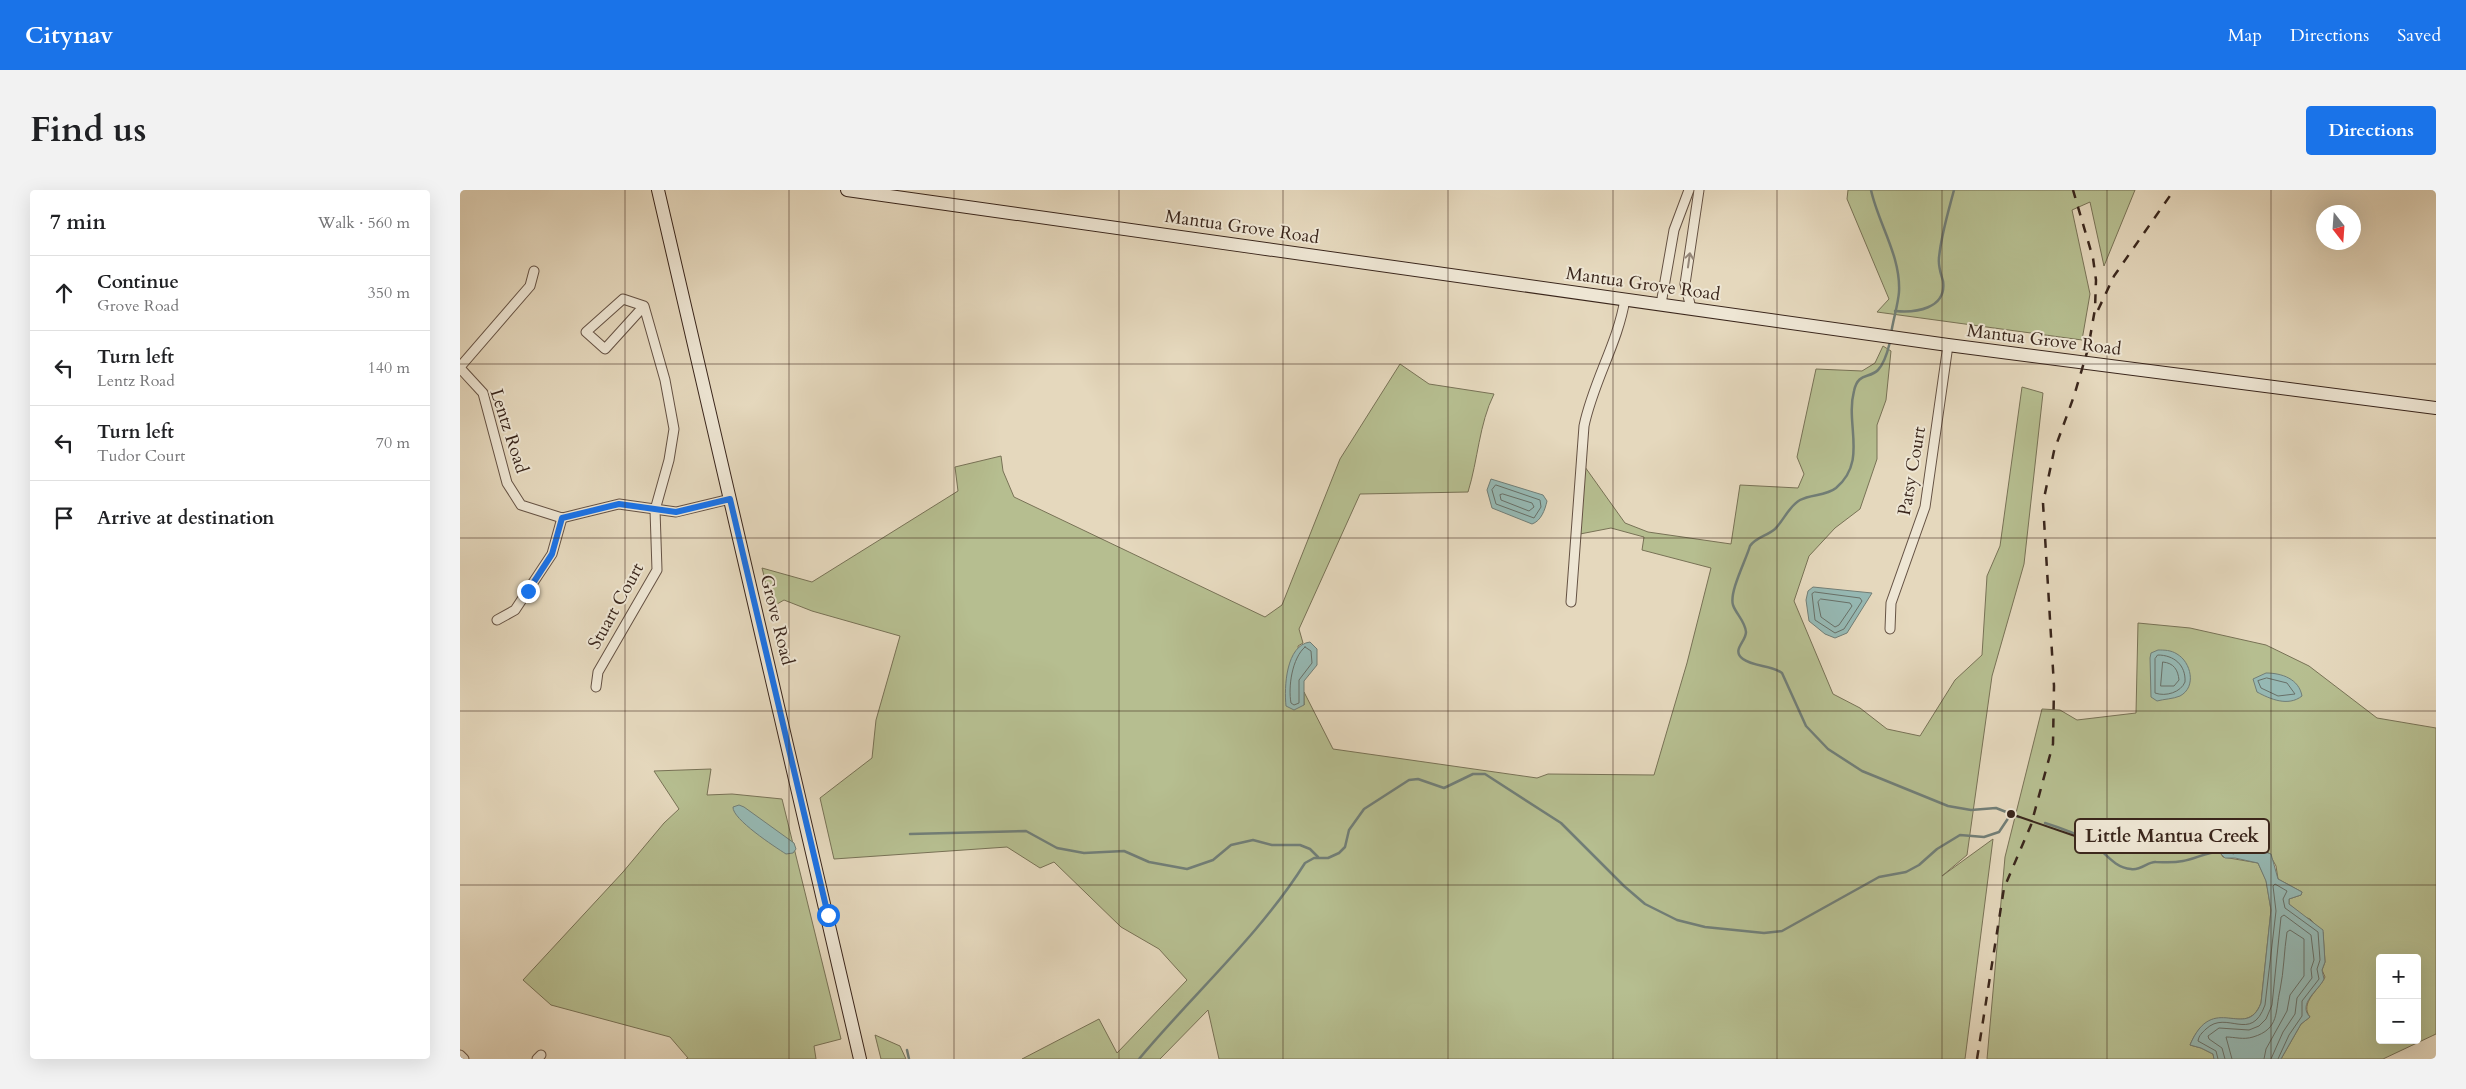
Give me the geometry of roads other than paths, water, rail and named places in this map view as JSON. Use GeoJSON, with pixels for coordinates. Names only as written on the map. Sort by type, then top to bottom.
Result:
{"type":"FeatureCollection","features":[{"type":"Feature","properties":{"kind":"main road","name":"Grove Road"},"geometry":{"type":"LineString","coordinates":[[658,190],[860,1059]]}},
{"type":"Feature","properties":{"kind":"main road","name":"Mantua Grove Road"},"geometry":{"type":"LineString","coordinates":[[846,190],[1948,345],[2436,408]]}},
{"type":"Feature","properties":{"kind":"street"},"geometry":{"type":"LineString","coordinates":[[1662,304],[1674,230],[1689,190]]}},
{"type":"Feature","properties":{"kind":"street"},"geometry":{"type":"LineString","coordinates":[[1691,308],[1685,284],[1699,190]]}},
{"type":"Feature","properties":{"kind":"street"},"geometry":{"type":"LineString","coordinates":[[460,367],[530,286],[534,271]]}},
{"type":"Feature","properties":{"kind":"street"},"geometry":{"type":"LineString","coordinates":[[623,299],[644,306],[605,349],[586,332],[623,299]]}},
{"type":"Feature","properties":{"kind":"street"},"geometry":{"type":"LineString","coordinates":[[1571,602],[1584,426],[1588,406],[1622,317],[1625,299]]}},
{"type":"Feature","properties":{"kind":"street","name":"Stuart Court"},"geometry":{"type":"LineString","coordinates":[[596,687],[598,672],[657,570],[655,510],[669,460],[674,429],[665,380],[644,306]]}},
{"type":"Feature","properties":{"kind":"street","name":"Patsy Court"},"geometry":{"type":"LineString","coordinates":[[1890,629],[1892,604],[1925,507],[1948,345]]}},
{"type":"Feature","properties":{"kind":"street","name":"Lentz Road"},"geometry":{"type":"LineString","coordinates":[[460,367],[483,393],[508,483],[522,505],[562,518]]}},
{"type":"Feature","properties":{"kind":"street"},"geometry":{"type":"LineString","coordinates":[[497,620],[515,610],[552,554],[562,518],[619,504],[676,512],[730,499]]}},
{"type":"Feature","properties":{"kind":"street"},"geometry":{"type":"LineString","coordinates":[[460,1055],[464,1059]]}},
{"type":"Feature","properties":{"kind":"water"},"geometry":{"type":"Polygon","coordinates":[[[1491,479],[1543,495],[1547,501],[1540,518],[1532,524],[1492,508],[1487,490],[1491,479]]]}},
{"type":"Feature","properties":{"kind":"water"},"geometry":{"type":"Polygon","coordinates":[[[1813,587],[1872,593],[1847,633],[1835,638],[1825,634],[1809,621],[1806,600],[1808,591],[1813,587]]]}},
{"type":"Feature","properties":{"kind":"water"},"geometry":{"type":"Polygon","coordinates":[[[1310,642],[1317,649],[1317,665],[1304,681],[1304,705],[1294,710],[1286,706],[1288,668],[1296,651],[1302,645],[1310,642]]]}},
{"type":"Feature","properties":{"kind":"water"},"geometry":{"type":"Polygon","coordinates":[[[2158,650],[2172,652],[2182,658],[2189,668],[2190,681],[2189,687],[2180,696],[2157,701],[2151,697],[2150,658],[2151,653],[2158,650]]]}},
{"type":"Feature","properties":{"kind":"water"},"geometry":{"type":"Polygon","coordinates":[[[2266,673],[2278,674],[2294,681],[2302,696],[2291,701],[2279,701],[2257,692],[2253,679],[2266,673]]]}},
{"type":"Feature","properties":{"kind":"water"},"geometry":{"type":"Polygon","coordinates":[[[739,805],[794,843],[796,849],[793,853],[786,854],[746,825],[739,818],[733,807],[739,805]]]}},
{"type":"Feature","properties":{"kind":"water"},"geometry":{"type":"Polygon","coordinates":[[[2234,848],[2253,848],[2271,854],[2278,879],[2302,892],[2301,895],[2289,899],[2289,904],[2323,930],[2325,962],[2322,970],[2324,979],[2307,1002],[2307,1012],[2310,1017],[2301,1024],[2281,1059],[2214,1059],[2213,1054],[2190,1045],[2199,1029],[2209,1021],[2219,1018],[2247,1018],[2255,1014],[2261,1003],[2271,910],[2266,881],[2258,863],[2225,858],[2221,854],[2222,851],[2234,854],[2232,850],[2234,848]]]}},
{"type":"Feature","properties":{"kind":"waterway"},"geometry":{"type":"LineString","coordinates":[[1871,190],[1893,253],[1899,279],[1899,292],[1891,334]]}},
{"type":"Feature","properties":{"kind":"waterway"},"geometry":{"type":"LineString","coordinates":[[1895,311],[1920,310],[1935,303],[1940,298],[1943,290],[1939,264],[1940,249],[1954,190]]}},
{"type":"Feature","properties":{"kind":"waterway"},"geometry":{"type":"LineString","coordinates":[[1890,342],[1883,364],[1875,373],[1861,378],[1854,391],[1852,404],[1853,454],[1851,466],[1846,477],[1832,491],[1800,500],[1790,509],[1775,529],[1750,546],[1732,599],[1746,632],[1738,652],[1747,662],[1778,670],[1782,673],[1806,726],[1828,749],[1862,771],[1948,806],[1971,810],[1996,808],[2019,817]]}},
{"type":"Feature","properties":{"kind":"waterway"},"geometry":{"type":"LineString","coordinates":[[1139,1059],[1247,940],[1287,890],[1305,863],[1314,858],[1328,858],[1339,853],[1345,847],[1349,830],[1364,809],[1409,780],[1418,779],[1444,788],[1473,774],[1485,774],[1561,823],[1624,886],[1645,904],[1677,920],[1705,927],[1764,933],[1782,931],[1879,877],[1906,872],[1919,865],[1937,849],[1960,835],[1984,837],[1999,832],[2011,814]]}},
{"type":"Feature","properties":{"kind":"waterway"},"geometry":{"type":"LineString","coordinates":[[2045,823],[2091,842],[2119,866],[2131,869],[2138,869],[2153,862],[2179,862],[2213,852],[2223,852]]}},
{"type":"Feature","properties":{"kind":"waterway"},"geometry":{"type":"LineString","coordinates":[[910,834],[1026,831],[1057,848],[1084,853],[1124,851],[1149,862],[1187,869],[1213,860],[1231,845],[1253,840],[1272,845],[1300,845],[1310,849],[1318,857]]}},
{"type":"Feature","properties":{"kind":"waterway"},"geometry":{"type":"LineString","coordinates":[[907,1050],[909,1059]]}},
{"type":"Feature","properties":{"kind":"railway"},"geometry":{"type":"LineString","coordinates":[[1977,1059],[2004,888],[2031,825],[2053,744],[2054,686],[2043,503],[2054,451],[2074,396],[2088,349],[2095,309],[2096,280],[2093,258],[2073,190]]}},
{"type":"Feature","properties":{"kind":"railway"},"geometry":{"type":"LineString","coordinates":[[2098,310],[2114,276],[2174,190]]}},
{"type":"Feature","properties":{"kind":"place","name":"Little Mantua Creek"},"geometry":{"type":"Point","coordinates":[2011,814]}}]}
